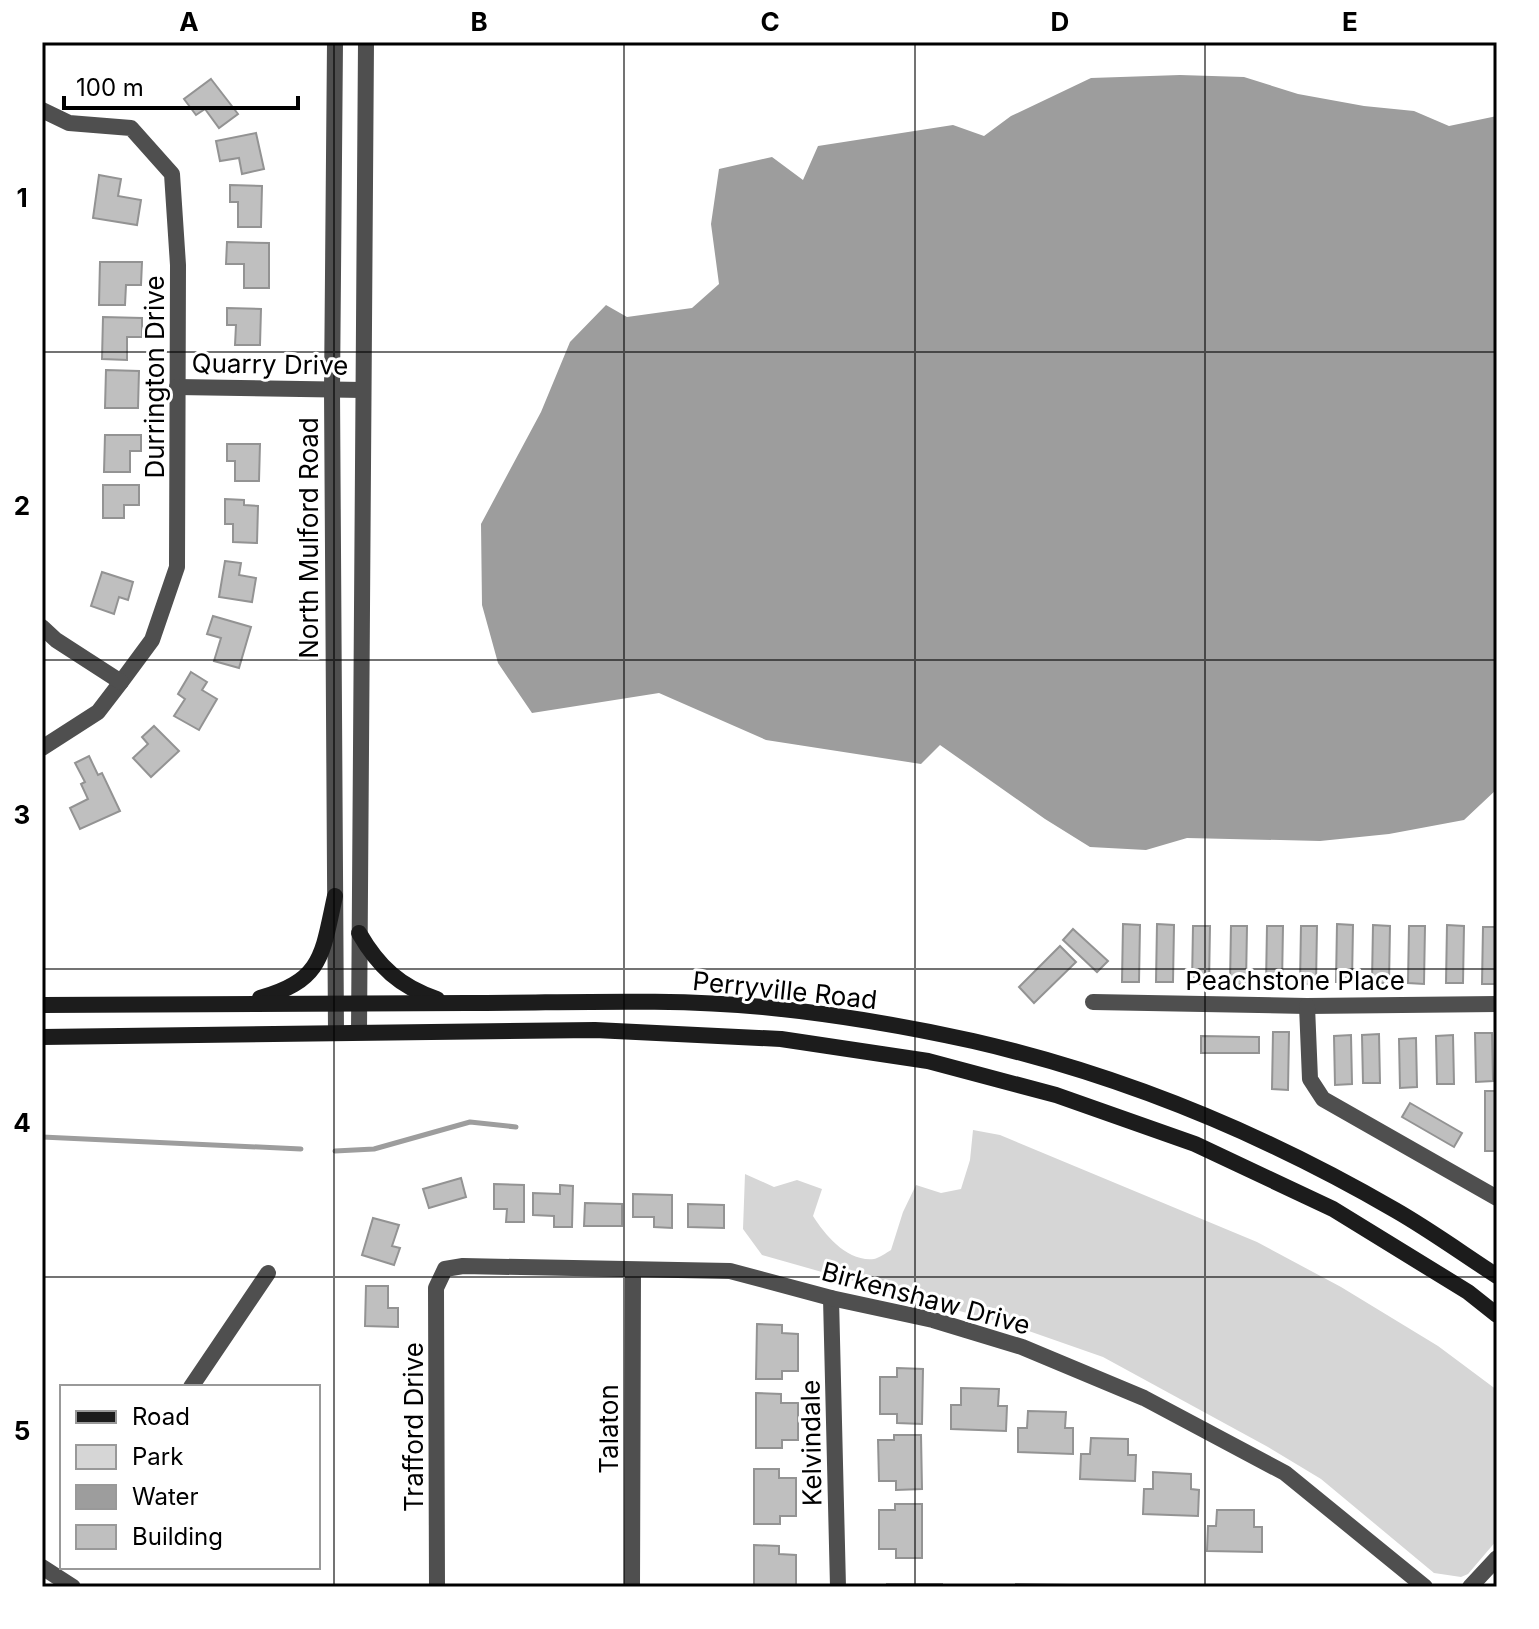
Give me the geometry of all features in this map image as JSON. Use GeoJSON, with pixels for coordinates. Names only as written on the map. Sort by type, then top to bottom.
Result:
{"type":"FeatureCollection","features":[{"type":"Feature","properties":{"kind":"main road"},"geometry":{"type":"LineString","coordinates":[[243,1004],[281,993],[299,984],[313,970],[335,896]]}},
{"type":"Feature","properties":{"kind":"main road"},"geometry":{"type":"LineString","coordinates":[[359,933],[371,954],[389,974],[414,991],[450,1003]]}},
{"type":"Feature","properties":{"kind":"main road","name":"Perryville Road"},"geometry":{"type":"LineString","coordinates":[[42,1005],[700,1004],[761,1007],[868,1021],[974,1042],[1054,1063],[1139,1090],[1215,1119],[1300,1159],[1396,1211],[1497,1276]]}},
{"type":"Feature","properties":{"kind":"main road","name":"Perryville Road"},"geometry":{"type":"LineString","coordinates":[[42,1037],[595,1030],[781,1039],[942,1065],[1056,1095],[1195,1144],[1333,1209],[1468,1292],[1497,1315]]}},
{"type":"Feature","properties":{"kind":"street","name":"North Mulford Road"},"geometry":{"type":"LineString","coordinates":[[335,42],[332,390],[336,1033]]}},
{"type":"Feature","properties":{"kind":"street","name":"North Mulford Road"},"geometry":{"type":"LineString","coordinates":[[359,1032],[366,42]]}},
{"type":"Feature","properties":{"kind":"street","name":"Durrington Drive"},"geometry":{"type":"LineString","coordinates":[[42,110],[69,123],[131,128],[172,174],[178,265],[177,567],[152,640],[121,682],[98,712],[42,748]]}},
{"type":"Feature","properties":{"kind":"street","name":"Quarry Drive"},"geometry":{"type":"LineString","coordinates":[[177,387],[363,390]]}},
{"type":"Feature","properties":{"kind":"street"},"geometry":{"type":"LineString","coordinates":[[42,627],[56,640],[121,682]]}},
{"type":"Feature","properties":{"kind":"street","name":"Peachstone Place"},"geometry":{"type":"LineString","coordinates":[[1093,1002],[1307,1006],[1497,1004]]}},
{"type":"Feature","properties":{"kind":"street"},"geometry":{"type":"LineString","coordinates":[[1307,1006],[1310,1079],[1323,1099],[1497,1198]]}},
{"type":"Feature","properties":{"kind":"street","name":"Birkenshaw Drive"},"geometry":{"type":"LineString","coordinates":[[445,1269],[463,1266],[730,1271],[831,1298],[933,1320],[1022,1347],[1144,1398],[1285,1473],[1425,1587]]}},
{"type":"Feature","properties":{"kind":"street","name":"Trafford Drive"},"geometry":{"type":"LineString","coordinates":[[437,1587],[436,1288],[445,1269]]}},
{"type":"Feature","properties":{"kind":"street","name":"Talaton"},"geometry":{"type":"LineString","coordinates":[[632,1587],[633,1271]]}},
{"type":"Feature","properties":{"kind":"street"},"geometry":{"type":"LineString","coordinates":[[192,1385],[268,1273]]}},
{"type":"Feature","properties":{"kind":"street","name":"Kelvindale"},"geometry":{"type":"LineString","coordinates":[[831,1298],[838,1587]]}},
{"type":"Feature","properties":{"kind":"street"},"geometry":{"type":"LineString","coordinates":[[1470,1587],[1497,1558]]}},
{"type":"Feature","properties":{"kind":"street"},"geometry":{"type":"LineString","coordinates":[[42,1567],[67,1578]]}},
{"type":"Feature","properties":{"kind":"green space"},"geometry":{"type":"Polygon","coordinates":[[[973,1130],[1000,1135],[1257,1242],[1341,1287],[1438,1346],[1497,1390],[1497,1540],[1468,1574],[1461,1577],[1434,1573],[1321,1479],[1103,1357],[1023,1329],[762,1255],[743,1229],[745,1174],[774,1187],[797,1180],[822,1189],[813,1216],[830,1239],[855,1256],[878,1258],[891,1250],[903,1212],[916,1185],[941,1193],[961,1189],[970,1160],[973,1130]]]}},
{"type":"Feature","properties":{"kind":"water"},"geometry":{"type":"Polygon","coordinates":[[[1180,75],[1244,77],[1298,94],[1414,111],[1449,126],[1497,116],[1497,789],[1464,820],[1389,834],[1320,841],[1187,838],[1146,850],[1090,847],[940,745],[921,764],[766,740],[659,693],[532,713],[498,663],[482,605],[481,524],[541,412],[570,342],[606,305],[627,317],[692,308],[719,284],[711,224],[719,169],[772,157],[803,180],[818,146],[953,125],[984,136],[1011,116],[1091,78],[1180,75]]]}},
{"type":"Feature","properties":{"kind":"building"},"geometry":{"type":"Polygon","coordinates":[[[211,79],[238,114],[219,128],[205,109],[196,115],[184,99],[211,79]]]}},
{"type":"Feature","properties":{"kind":"building"},"geometry":{"type":"Polygon","coordinates":[[[256,133],[264,169],[242,174],[239,158],[220,161],[216,141],[256,133]]]}},
{"type":"Feature","properties":{"kind":"building"},"geometry":{"type":"Polygon","coordinates":[[[99,175],[121,179],[118,196],[141,200],[137,225],[93,218],[99,175]]]}},
{"type":"Feature","properties":{"kind":"building"},"geometry":{"type":"Polygon","coordinates":[[[230,185],[262,186],[261,227],[238,227],[238,202],[230,202],[230,185]]]}},
{"type":"Feature","properties":{"kind":"building"},"geometry":{"type":"Polygon","coordinates":[[[227,242],[269,243],[269,288],[244,288],[244,264],[226,264],[227,242]]]}},
{"type":"Feature","properties":{"kind":"building"},"geometry":{"type":"Polygon","coordinates":[[[100,262],[142,262],[141,285],[126,285],[125,305],[99,305],[100,262]]]}},
{"type":"Feature","properties":{"kind":"building"},"geometry":{"type":"Polygon","coordinates":[[[227,308],[261,309],[260,345],[235,345],[236,325],[227,325],[227,308]]]}},
{"type":"Feature","properties":{"kind":"building"},"geometry":{"type":"Polygon","coordinates":[[[103,317],[142,318],[142,337],[127,337],[127,360],[102,359],[103,317]]]}},
{"type":"Feature","properties":{"kind":"building"},"geometry":{"type":"Polygon","coordinates":[[[106,370],[139,371],[138,408],[105,408],[106,370]]]}},
{"type":"Feature","properties":{"kind":"building"},"geometry":{"type":"Polygon","coordinates":[[[105,435],[141,435],[141,451],[130,451],[130,472],[104,472],[105,435]]]}},
{"type":"Feature","properties":{"kind":"building"},"geometry":{"type":"Polygon","coordinates":[[[227,444],[260,444],[259,481],[235,481],[235,461],[227,461],[227,444]]]}},
{"type":"Feature","properties":{"kind":"building"},"geometry":{"type":"Polygon","coordinates":[[[103,485],[139,485],[139,505],[124,505],[124,518],[103,518],[103,485]]]}},
{"type":"Feature","properties":{"kind":"building"},"geometry":{"type":"Polygon","coordinates":[[[225,499],[244,500],[244,505],[258,506],[257,543],[233,542],[233,524],[225,524],[225,499]]]}},
{"type":"Feature","properties":{"kind":"building"},"geometry":{"type":"Polygon","coordinates":[[[225,561],[241,563],[239,575],[256,578],[252,602],[219,597],[225,561]]]}},
{"type":"Feature","properties":{"kind":"building"},"geometry":{"type":"Polygon","coordinates":[[[102,572],[133,582],[128,600],[119,597],[114,614],[91,606],[102,572]]]}},
{"type":"Feature","properties":{"kind":"building"},"geometry":{"type":"Polygon","coordinates":[[[213,616],[251,627],[239,668],[214,661],[221,638],[207,634],[213,616]]]}},
{"type":"Feature","properties":{"kind":"building"},"geometry":{"type":"Polygon","coordinates":[[[191,672],[207,682],[202,690],[217,699],[199,730],[174,716],[185,699],[178,694],[191,672]]]}},
{"type":"Feature","properties":{"kind":"building"},"geometry":{"type":"Polygon","coordinates":[[[154,726],[179,751],[151,777],[133,758],[148,744],[142,737],[154,726]]]}},
{"type":"Feature","properties":{"kind":"building"},"geometry":{"type":"Polygon","coordinates":[[[89,756],[98,775],[102,773],[120,811],[80,829],[70,808],[88,799],[81,784],[85,782],[75,763],[89,756]]]}},
{"type":"Feature","properties":{"kind":"building"},"geometry":{"type":"Polygon","coordinates":[[[1123,924],[1140,925],[1139,982],[1122,982],[1123,924]]]}},
{"type":"Feature","properties":{"kind":"building"},"geometry":{"type":"Polygon","coordinates":[[[1157,924],[1174,925],[1173,982],[1156,982],[1157,924]]]}},
{"type":"Feature","properties":{"kind":"building"},"geometry":{"type":"Polygon","coordinates":[[[1337,924],[1353,925],[1352,982],[1336,982],[1337,924]]]}},
{"type":"Feature","properties":{"kind":"building"},"geometry":{"type":"Polygon","coordinates":[[[1373,925],[1390,926],[1389,983],[1372,983],[1373,925]]]}},
{"type":"Feature","properties":{"kind":"building"},"geometry":{"type":"Polygon","coordinates":[[[1447,925],[1464,926],[1463,983],[1446,983],[1447,925]]]}},
{"type":"Feature","properties":{"kind":"building"},"geometry":{"type":"Polygon","coordinates":[[[1193,926],[1210,926],[1209,984],[1192,984],[1193,926]]]}},
{"type":"Feature","properties":{"kind":"building"},"geometry":{"type":"Polygon","coordinates":[[[1231,926],[1247,926],[1246,984],[1230,984],[1231,926]]]}},
{"type":"Feature","properties":{"kind":"building"},"geometry":{"type":"Polygon","coordinates":[[[1267,926],[1283,926],[1282,984],[1266,984],[1267,926]]]}},
{"type":"Feature","properties":{"kind":"building"},"geometry":{"type":"Polygon","coordinates":[[[1301,926],[1317,926],[1316,984],[1300,984],[1301,926]]]}},
{"type":"Feature","properties":{"kind":"building"},"geometry":{"type":"Polygon","coordinates":[[[1409,926],[1425,926],[1424,984],[1408,983],[1409,926]]]}},
{"type":"Feature","properties":{"kind":"building"},"geometry":{"type":"Polygon","coordinates":[[[1483,927],[1497,927],[1497,984],[1482,984],[1483,927]]]}},
{"type":"Feature","properties":{"kind":"building"},"geometry":{"type":"Polygon","coordinates":[[[1073,929],[1108,961],[1097,972],[1063,940],[1073,929]]]}},
{"type":"Feature","properties":{"kind":"building"},"geometry":{"type":"Polygon","coordinates":[[[1060,946],[1076,962],[1034,1003],[1019,987],[1060,946]]]}},
{"type":"Feature","properties":{"kind":"building"},"geometry":{"type":"Polygon","coordinates":[[[1273,1032],[1289,1032],[1288,1090],[1272,1089],[1273,1032]]]}},
{"type":"Feature","properties":{"kind":"building"},"geometry":{"type":"Polygon","coordinates":[[[1475,1033],[1492,1033],[1493,1081],[1476,1082],[1475,1033]]]}},
{"type":"Feature","properties":{"kind":"building"},"geometry":{"type":"Polygon","coordinates":[[[1379,1034],[1380,1083],[1363,1083],[1362,1035],[1379,1034]]]}},
{"type":"Feature","properties":{"kind":"building"},"geometry":{"type":"Polygon","coordinates":[[[1351,1035],[1352,1084],[1335,1085],[1334,1036],[1351,1035]]]}},
{"type":"Feature","properties":{"kind":"building"},"geometry":{"type":"Polygon","coordinates":[[[1453,1035],[1454,1084],[1437,1084],[1436,1036],[1453,1035]]]}},
{"type":"Feature","properties":{"kind":"building"},"geometry":{"type":"Polygon","coordinates":[[[1201,1036],[1259,1037],[1259,1053],[1201,1053],[1201,1036]]]}},
{"type":"Feature","properties":{"kind":"building"},"geometry":{"type":"Polygon","coordinates":[[[1416,1038],[1417,1087],[1400,1088],[1399,1039],[1416,1038]]]}},
{"type":"Feature","properties":{"kind":"building"},"geometry":{"type":"Polygon","coordinates":[[[1485,1091],[1497,1091],[1497,1151],[1485,1151],[1485,1091]]]}},
{"type":"Feature","properties":{"kind":"building"},"geometry":{"type":"Polygon","coordinates":[[[1410,1103],[1462,1133],[1454,1147],[1402,1117],[1410,1103]]]}},
{"type":"Feature","properties":{"kind":"building"},"geometry":{"type":"Polygon","coordinates":[[[461,1178],[466,1197],[429,1208],[423,1189],[461,1178]]]}},
{"type":"Feature","properties":{"kind":"building"},"geometry":{"type":"Polygon","coordinates":[[[494,1184],[524,1185],[524,1222],[506,1222],[507,1209],[494,1209],[494,1184]]]}},
{"type":"Feature","properties":{"kind":"building"},"geometry":{"type":"Polygon","coordinates":[[[560,1185],[573,1186],[572,1227],[554,1227],[554,1216],[533,1215],[533,1193],[560,1194],[560,1185]]]}},
{"type":"Feature","properties":{"kind":"building"},"geometry":{"type":"Polygon","coordinates":[[[633,1194],[672,1195],[672,1228],[654,1227],[654,1217],[633,1217],[633,1194]]]}},
{"type":"Feature","properties":{"kind":"building"},"geometry":{"type":"Polygon","coordinates":[[[585,1203],[622,1204],[622,1226],[584,1226],[585,1203]]]}},
{"type":"Feature","properties":{"kind":"building"},"geometry":{"type":"Polygon","coordinates":[[[688,1204],[724,1205],[724,1228],[688,1227],[688,1204]]]}},
{"type":"Feature","properties":{"kind":"building"},"geometry":{"type":"Polygon","coordinates":[[[373,1218],[399,1225],[392,1246],[400,1248],[394,1265],[362,1255],[373,1218]]]}},
{"type":"Feature","properties":{"kind":"building"},"geometry":{"type":"Polygon","coordinates":[[[366,1286],[388,1286],[388,1308],[398,1308],[398,1327],[365,1326],[366,1286]]]}},
{"type":"Feature","properties":{"kind":"building"},"geometry":{"type":"Polygon","coordinates":[[[757,1324],[782,1325],[782,1333],[798,1334],[798,1371],[782,1371],[782,1379],[756,1379],[757,1324]]]}},
{"type":"Feature","properties":{"kind":"building"},"geometry":{"type":"Polygon","coordinates":[[[897,1368],[923,1369],[922,1424],[897,1423],[897,1414],[880,1414],[880,1377],[897,1377],[897,1368]]]}},
{"type":"Feature","properties":{"kind":"building"},"geometry":{"type":"Polygon","coordinates":[[[961,1388],[999,1389],[998,1406],[1007,1406],[1006,1431],[951,1429],[951,1405],[961,1405],[961,1388]]]}},
{"type":"Feature","properties":{"kind":"building"},"geometry":{"type":"Polygon","coordinates":[[[756,1393],[781,1394],[781,1403],[798,1403],[798,1440],[782,1440],[782,1448],[756,1448],[756,1393]]]}},
{"type":"Feature","properties":{"kind":"building"},"geometry":{"type":"Polygon","coordinates":[[[1028,1411],[1066,1412],[1065,1428],[1073,1428],[1073,1454],[1018,1452],[1018,1428],[1027,1428],[1028,1411]]]}},
{"type":"Feature","properties":{"kind":"building"},"geometry":{"type":"Polygon","coordinates":[[[894,1435],[921,1435],[922,1489],[896,1490],[896,1481],[879,1481],[878,1440],[894,1440],[894,1435]]]}},
{"type":"Feature","properties":{"kind":"building"},"geometry":{"type":"Polygon","coordinates":[[[1091,1438],[1128,1439],[1128,1455],[1136,1455],[1135,1481],[1080,1479],[1081,1454],[1090,1454],[1091,1438]]]}},
{"type":"Feature","properties":{"kind":"building"},"geometry":{"type":"Polygon","coordinates":[[[754,1469],[779,1469],[779,1478],[796,1478],[796,1516],[780,1516],[780,1524],[754,1524],[754,1469]]]}},
{"type":"Feature","properties":{"kind":"building"},"geometry":{"type":"Polygon","coordinates":[[[1153,1472],[1191,1474],[1191,1489],[1199,1490],[1198,1516],[1143,1514],[1144,1489],[1153,1489],[1153,1472]]]}},
{"type":"Feature","properties":{"kind":"building"},"geometry":{"type":"Polygon","coordinates":[[[895,1504],[922,1504],[922,1558],[896,1558],[896,1549],[879,1549],[879,1510],[895,1510],[895,1504]]]}},
{"type":"Feature","properties":{"kind":"building"},"geometry":{"type":"Polygon","coordinates":[[[1217,1510],[1254,1510],[1254,1527],[1262,1527],[1262,1552],[1207,1551],[1208,1526],[1216,1526],[1217,1510]]]}},
{"type":"Feature","properties":{"kind":"building"},"geometry":{"type":"Polygon","coordinates":[[[754,1545],[779,1546],[779,1554],[796,1555],[796,1587],[754,1587],[754,1545]]]}},
{"type":"Feature","properties":{"kind":"building"},"geometry":{"type":"Polygon","coordinates":[[[887,1584],[942,1584],[942,1587],[887,1587],[887,1584]]]}},
{"type":"Feature","properties":{"kind":"building"},"geometry":{"type":"Polygon","coordinates":[[[1016,1584],[1070,1585],[1070,1587],[1016,1587],[1016,1584]]]}},
{"type":"Feature","properties":{"kind":"building"},"geometry":{"type":"Polygon","coordinates":[[[1006,1586],[1006,1587],[951,1587],[1006,1586]]]}},
{"type":"Feature","properties":{"kind":"waterway"},"geometry":{"type":"LineString","coordinates":[[335,1151],[374,1149],[470,1122],[516,1127]]}},
{"type":"Feature","properties":{"kind":"waterway"},"geometry":{"type":"LineString","coordinates":[[42,1137],[301,1149]]}}]}
